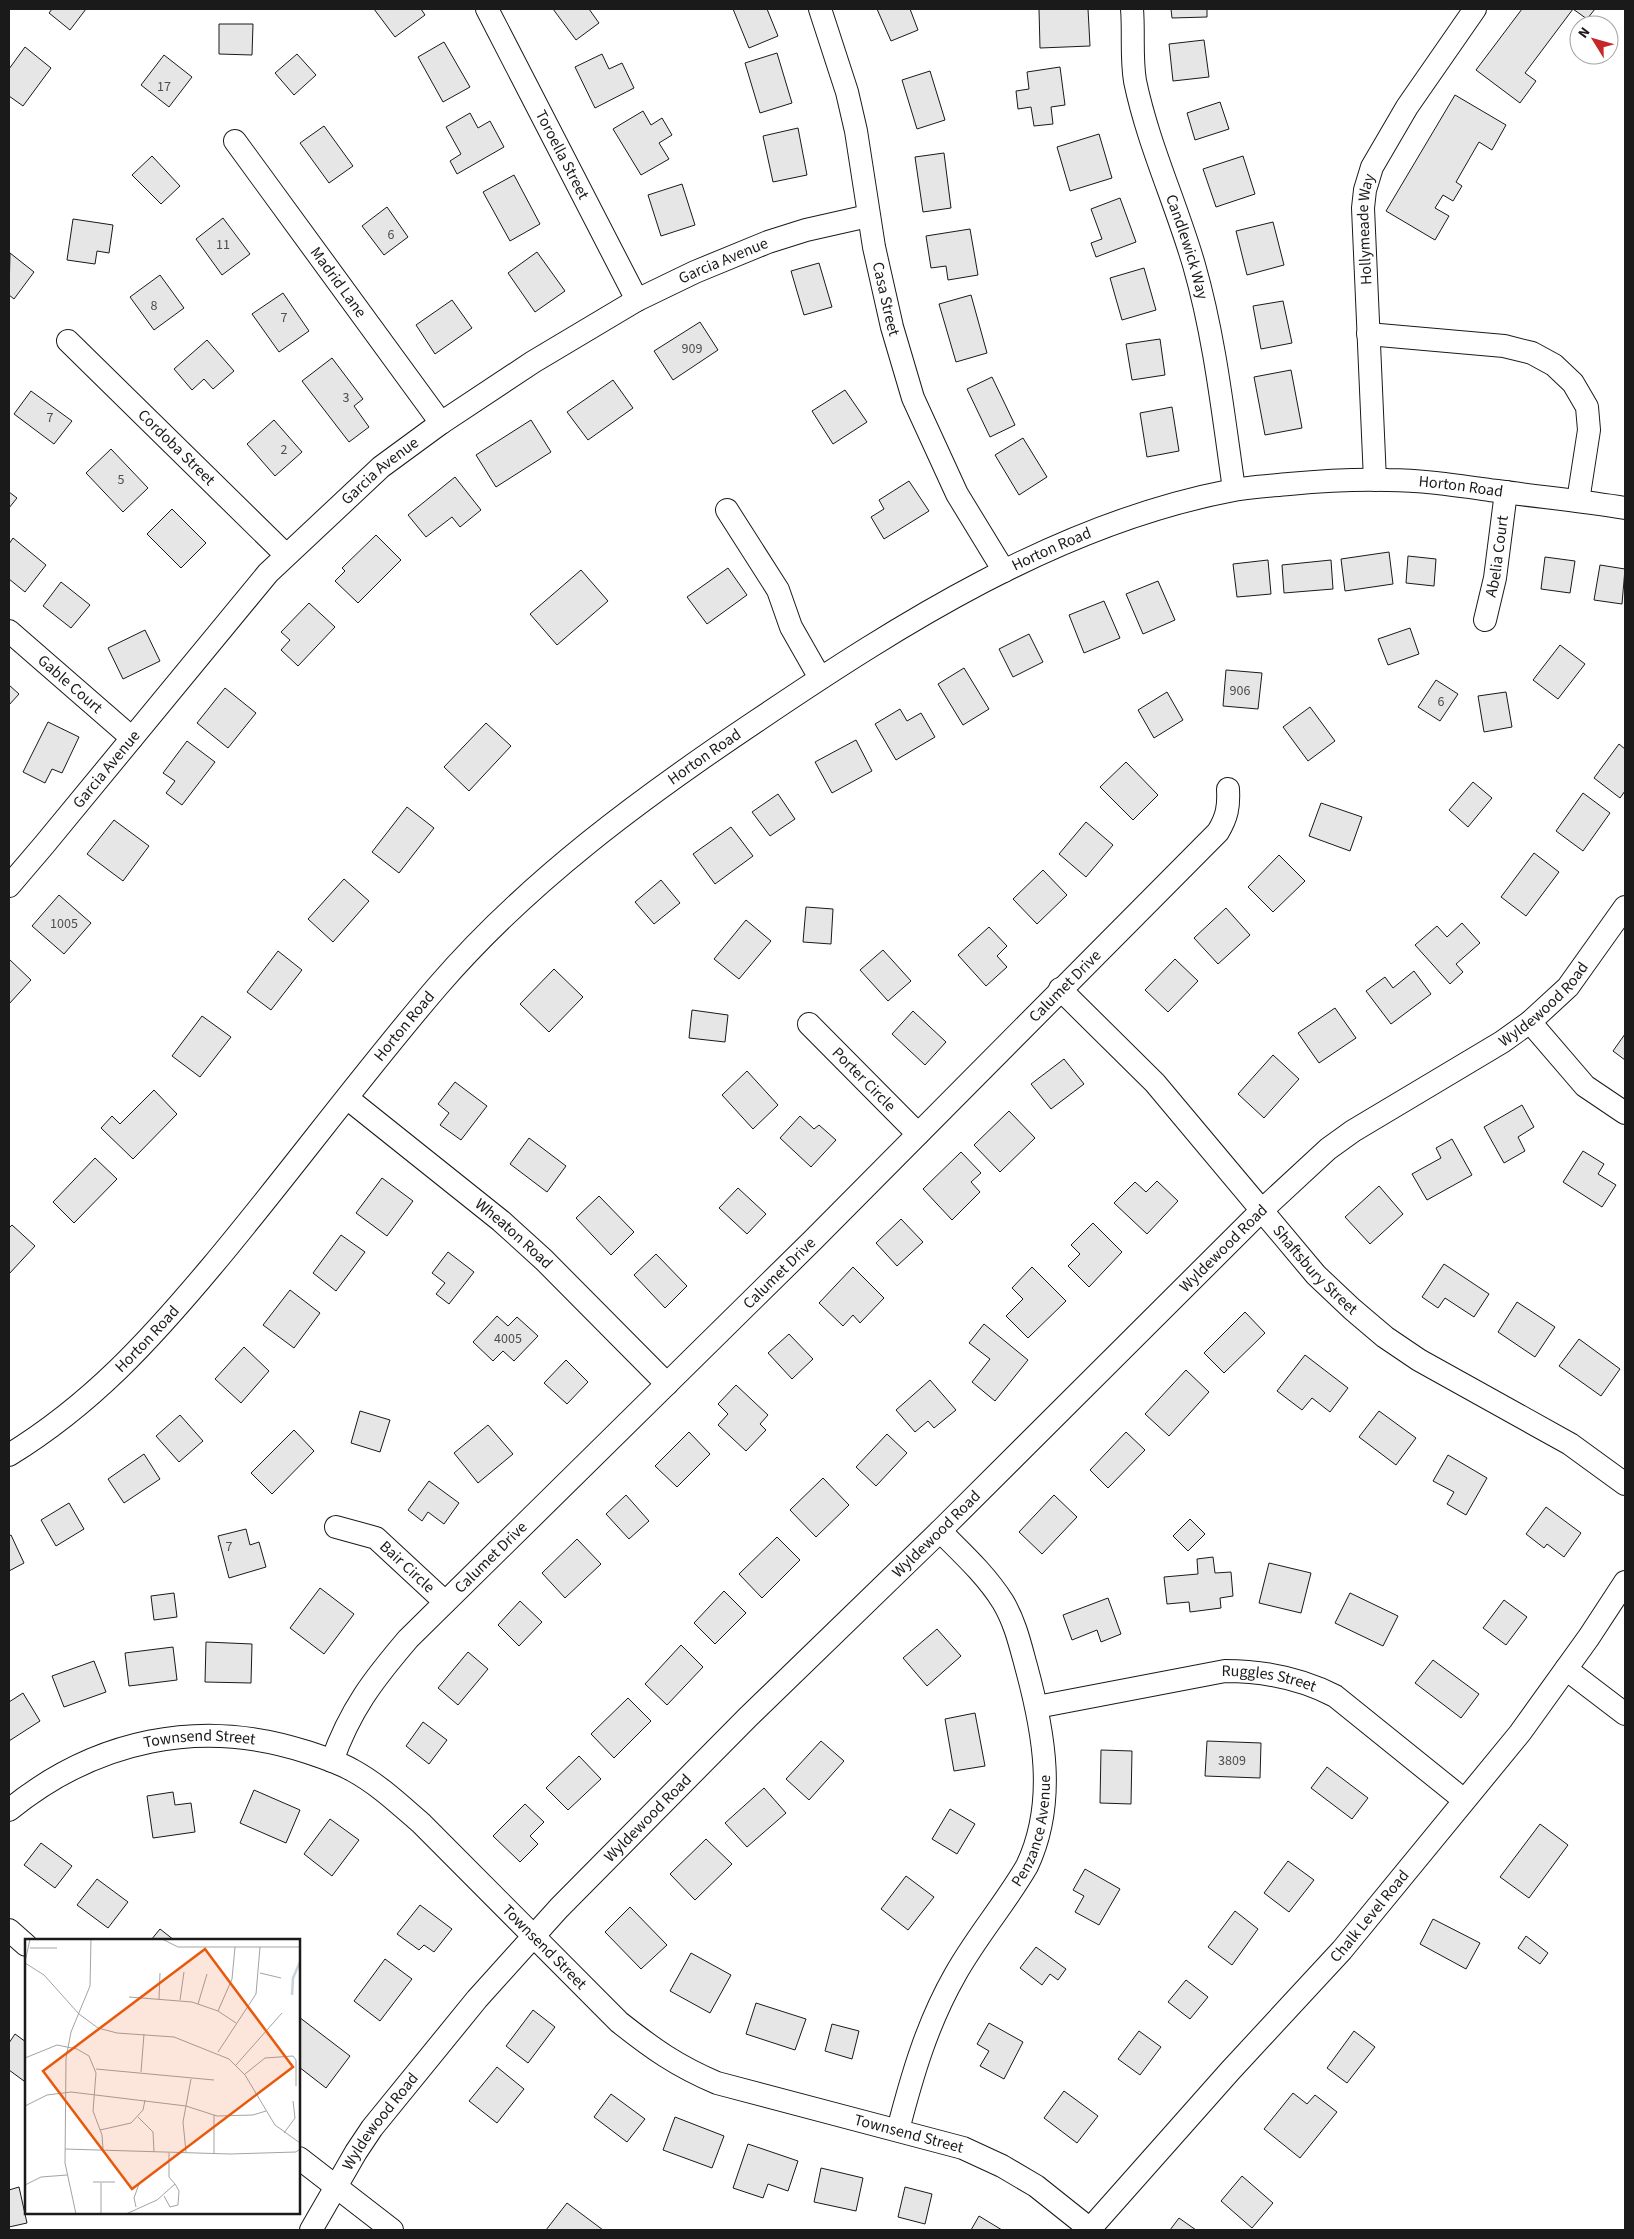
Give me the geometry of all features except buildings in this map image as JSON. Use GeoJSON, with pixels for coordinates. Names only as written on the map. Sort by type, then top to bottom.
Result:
{"type":"FeatureCollection","features":[{"type":"Feature","properties":{"kind":"street","name":"Toroella Street"},"geometry":{"type":"LineString","coordinates":[[487,9],[637,300]]}},
{"type":"Feature","properties":{"kind":"street","name":"Casa Street"},"geometry":{"type":"LineString","coordinates":[[820,9],[847,92],[856,131],[868,216],[892,327],[913,398],[957,494],[1004,571]]}},
{"type":"Feature","properties":{"kind":"street","name":"Candlewick Way"},"geometry":{"type":"LineString","coordinates":[[1132,9],[1135,78],[1151,143],[1174,202],[1194,267],[1216,362],[1234,490]]}},
{"type":"Feature","properties":{"kind":"street","name":"Hollymeade Way"},"geometry":{"type":"LineString","coordinates":[[1375,480],[1363,208],[1365,190],[1372,167],[1407,107],[1475,9]]}},
{"type":"Feature","properties":{"kind":"street","name":"Madrid Lane"},"geometry":{"type":"LineString","coordinates":[[236,141],[440,423]]}},
{"type":"Feature","properties":{"kind":"street","name":"Garcia Avenue"},"geometry":{"type":"LineString","coordinates":[[9,886],[268,573],[381,467],[440,423],[533,362],[637,300],[695,272],[768,242],[806,230],[868,216]]}},
{"type":"Feature","properties":{"kind":"street"},"geometry":{"type":"LineString","coordinates":[[1368,334],[1504,346],[1532,353],[1554,365],[1573,383],[1588,407],[1590,430],[1578,501]]}},
{"type":"Feature","properties":{"kind":"street","name":"Cordoba Street"},"geometry":{"type":"LineString","coordinates":[[68,341],[286,555]]}},
{"type":"Feature","properties":{"kind":"street","name":"Horton Road"},"geometry":{"type":"LineString","coordinates":[[9,1454],[29,1442],[83,1402],[156,1333],[265,1202],[439,984],[531,891],[635,807],[711,752],[820,678],[934,608],[1004,571],[1134,517],[1186,501],[1234,490],[1322,481],[1375,480],[1435,483],[1625,508]]}},
{"type":"Feature","properties":{"kind":"street","name":"Abelia Court"},"geometry":{"type":"LineString","coordinates":[[1485,620],[1495,578],[1506,492]]}},
{"type":"Feature","properties":{"kind":"street"},"geometry":{"type":"LineString","coordinates":[[727,510],[778,590],[791,627],[820,678]]}},
{"type":"Feature","properties":{"kind":"street","name":"Gable Court"},"geometry":{"type":"LineString","coordinates":[[9,631],[132,738]]}},
{"type":"Feature","properties":{"kind":"street","name":"Calumet Drive"},"geometry":{"type":"LineString","coordinates":[[332,1761],[343,1730],[375,1678],[408,1639],[918,1134],[1218,832],[1226,819],[1229,805],[1228,789]]}},
{"type":"Feature","properties":{"kind":"street","name":"Wyldewood Road"},"geometry":{"type":"LineString","coordinates":[[311,2230],[372,2128],[477,1999],[533,1936],[748,1717],[940,1531],[1261,1211],[1328,1149],[1353,1131],[1502,1042],[1530,1022],[1568,987],[1625,907]]}},
{"type":"Feature","properties":{"kind":"street","name":"Shaftsbury Street"},"geometry":{"type":"LineString","coordinates":[[1060,989],[1155,1083],[1316,1275],[1385,1337],[1419,1360],[1570,1444],[1625,1484]]}},
{"type":"Feature","properties":{"kind":"street"},"geometry":{"type":"LineString","coordinates":[[1530,1022],[1585,1086],[1625,1113]]}},
{"type":"Feature","properties":{"kind":"street","name":"Porter Circle"},"geometry":{"type":"LineString","coordinates":[[809,1024],[918,1134]]}},
{"type":"Feature","properties":{"kind":"street","name":"Wheaton Road"},"geometry":{"type":"LineString","coordinates":[[347,1098],[500,1221],[544,1260],[667,1384]]}},
{"type":"Feature","properties":{"kind":"street","name":"Bair Circle"},"geometry":{"type":"LineString","coordinates":[[336,1527],[376,1538],[445,1602]]}},
{"type":"Feature","properties":{"kind":"street","name":"Penzance Avenue"},"geometry":{"type":"LineString","coordinates":[[898,2130],[916,2062],[934,2015],[956,1974],[1015,1887],[1035,1849],[1044,1810],[1046,1788],[1037,1707],[1018,1636],[1007,1609],[983,1573],[940,1531]]}},
{"type":"Feature","properties":{"kind":"street","name":"Chalk Level Road"},"geometry":{"type":"LineString","coordinates":[[1089,2230],[1230,2071],[1342,1950],[1520,1733],[1625,1582]]}},
{"type":"Feature","properties":{"kind":"street"},"geometry":{"type":"LineString","coordinates":[[1566,1669],[1625,1714]]}},
{"type":"Feature","properties":{"kind":"street","name":"Ruggles Street"},"geometry":{"type":"LineString","coordinates":[[1037,1707],[1225,1671],[1246,1671],[1282,1676],[1318,1687],[1335,1696],[1464,1800]]}},
{"type":"Feature","properties":{"kind":"street","name":"Townsend Street"},"geometry":{"type":"LineString","coordinates":[[9,1810],[35,1789],[59,1774],[93,1758],[162,1738],[218,1735],[264,1740],[284,1744],[332,1761],[360,1775],[390,1796],[421,1823],[619,2022],[653,2049],[685,2069],[717,2083],[962,2148],[1002,2166],[1036,2186],[1089,2230]]}},
{"type":"Feature","properties":{"kind":"street"},"geometry":{"type":"LineString","coordinates":[[9,1930],[25,1944]]}},
{"type":"Feature","properties":{"kind":"street"},"geometry":{"type":"LineString","coordinates":[[300,2159],[392,2230]]}}]}
